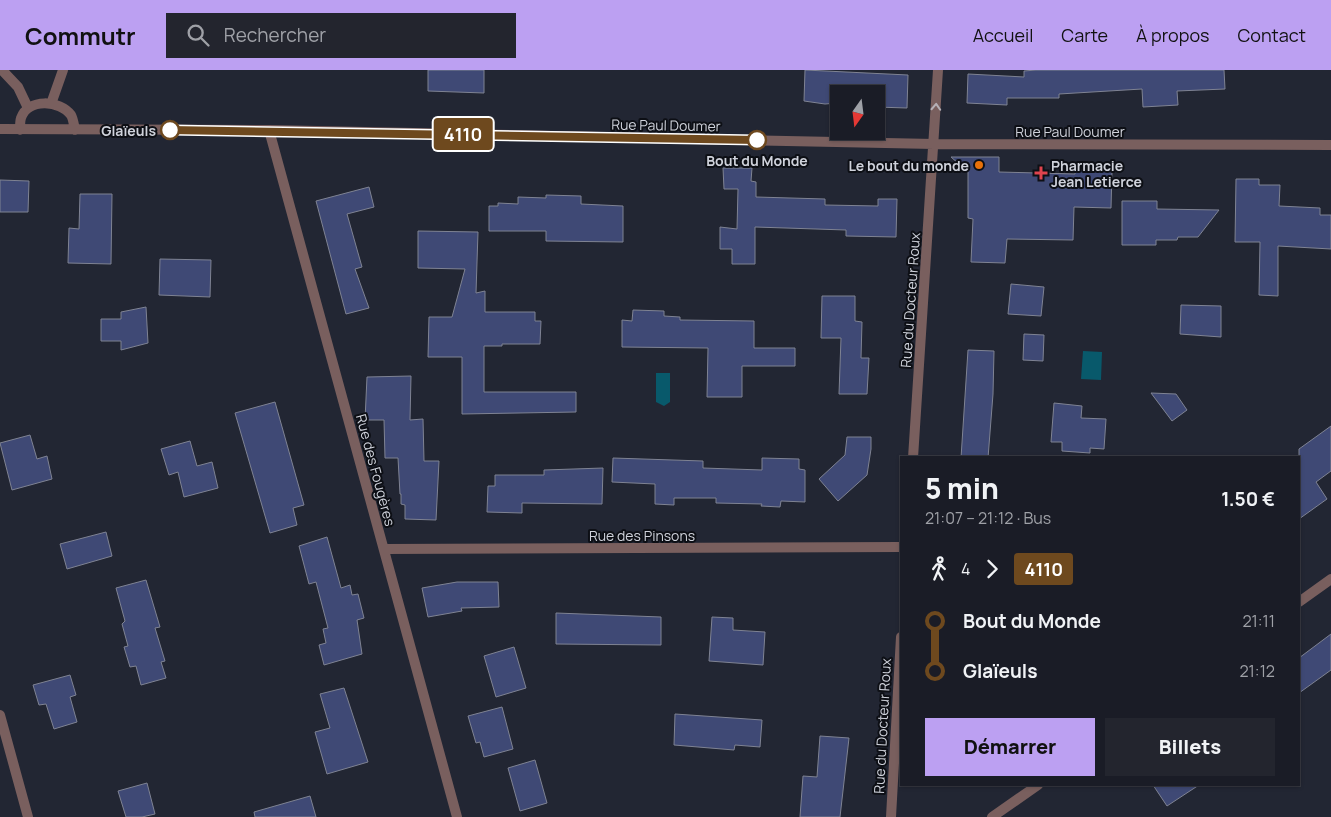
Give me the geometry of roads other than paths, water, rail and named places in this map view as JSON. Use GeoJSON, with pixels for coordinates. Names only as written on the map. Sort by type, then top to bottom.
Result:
{"type":"FeatureCollection","features":[{"type":"Feature","properties":{"kind":"street"},"geometry":{"type":"LineString","coordinates":[[2,70],[18,87],[28,108]]}},
{"type":"Feature","properties":{"kind":"street"},"geometry":{"type":"LineString","coordinates":[[51,104],[63,70]]}},
{"type":"Feature","properties":{"kind":"street","name":"Rue du Docteur Roux"},"geometry":{"type":"LineString","coordinates":[[913,456],[938,70]]}},
{"type":"Feature","properties":{"kind":"street"},"geometry":{"type":"LineString","coordinates":[[20,130],[21,117],[28,108],[39,103],[62,107],[72,116],[75,130]]}},
{"type":"Feature","properties":{"kind":"street","name":"Rue Paul Doumer"},"geometry":{"type":"LineString","coordinates":[[0,129],[269,130],[934,144],[1331,146]]}},
{"type":"Feature","properties":{"kind":"street","name":"Rue des Fougères"},"geometry":{"type":"LineString","coordinates":[[269,130],[457,817]]}},
{"type":"Feature","properties":{"kind":"street","name":"Rue des Pinsons"},"geometry":{"type":"LineString","coordinates":[[384,550],[900,547]]}},
{"type":"Feature","properties":{"kind":"street"},"geometry":{"type":"LineString","coordinates":[[1300,601],[1331,579]]}},
{"type":"Feature","properties":{"kind":"street","name":"Rue du Docteur Roux"},"geometry":{"type":"LineString","coordinates":[[890,817],[900,654]]}},
{"type":"Feature","properties":{"kind":"street"},"geometry":{"type":"LineString","coordinates":[[0,715],[28,817]]}},
{"type":"Feature","properties":{"kind":"street"},"geometry":{"type":"LineString","coordinates":[[992,817],[1037,786]]}},
{"type":"Feature","properties":{"kind":"water"},"geometry":{"type":"Polygon","coordinates":[[[1083,351],[1102,352],[1101,380],[1081,379],[1083,351]]]}},
{"type":"Feature","properties":{"kind":"water"},"geometry":{"type":"Polygon","coordinates":[[[656,373],[670,373],[670,402],[664,406],[656,402],[656,373]]]}},
{"type":"Feature","properties":{"kind":"place","name":"Glaïeuls"},"geometry":{"type":"Point","coordinates":[170,130]}},
{"type":"Feature","properties":{"kind":"place","name":"Bout du Monde"},"geometry":{"type":"Point","coordinates":[757,140]}},
{"type":"Feature","properties":{"kind":"place","name":"Le bout du monde"},"geometry":{"type":"Point","coordinates":[979,165]}},
{"type":"Feature","properties":{"kind":"place","name":"Pharmacie Jean Letierce"},"geometry":{"type":"Point","coordinates":[1041,173]}}]}
